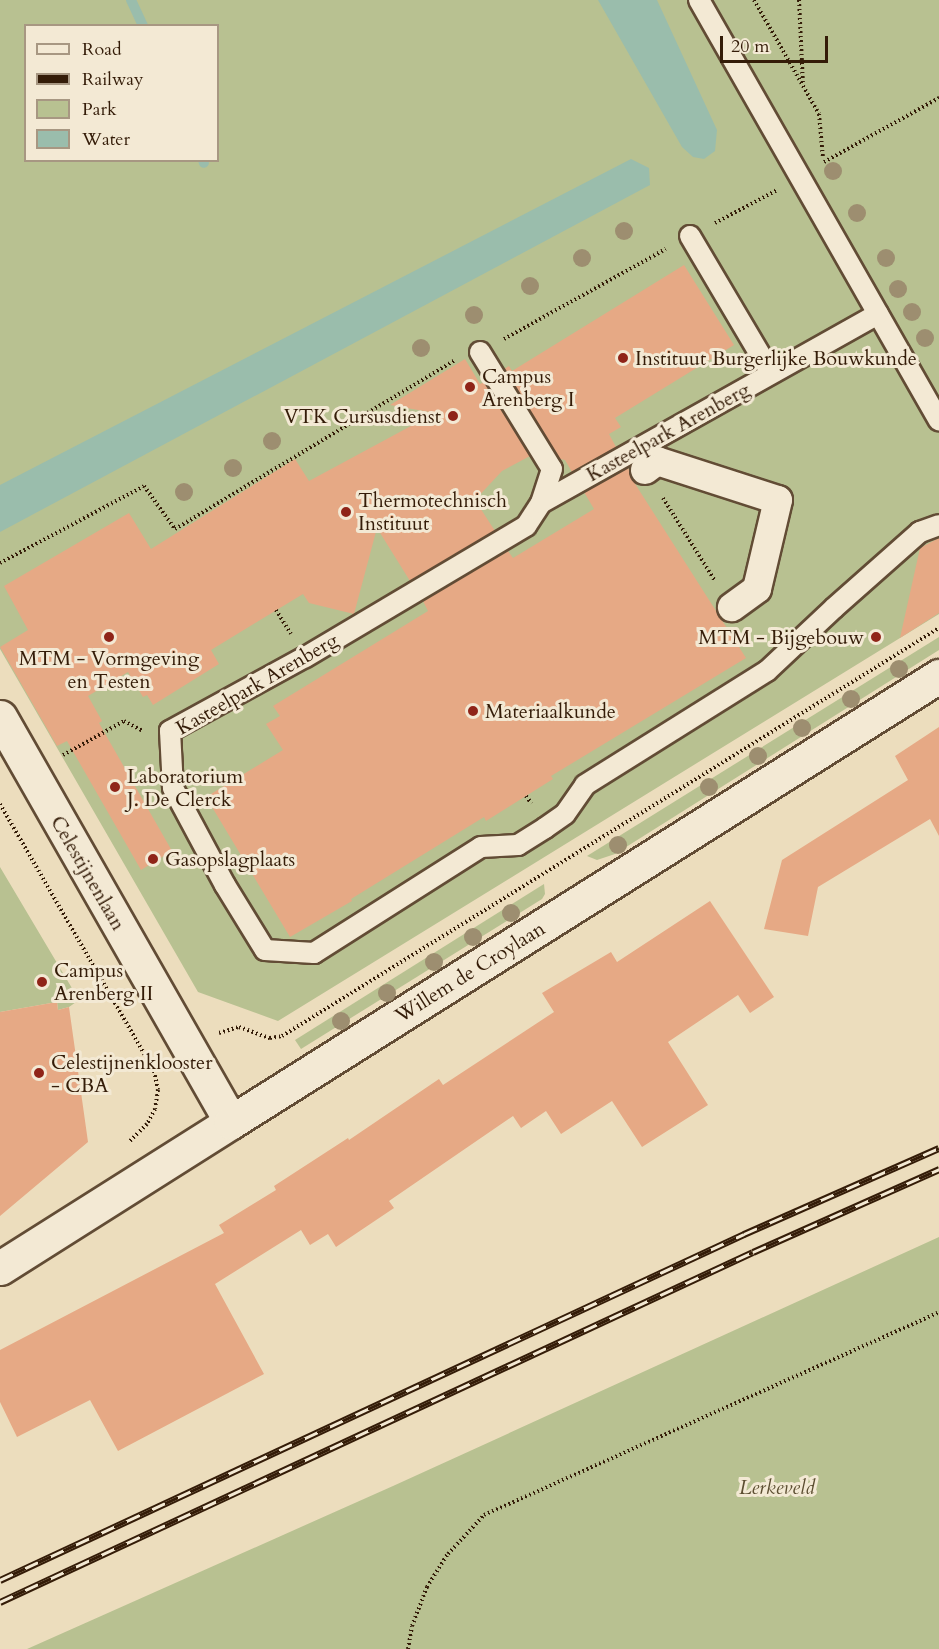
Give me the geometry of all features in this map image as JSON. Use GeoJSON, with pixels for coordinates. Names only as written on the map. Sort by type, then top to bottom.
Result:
{"type":"FeatureCollection","features":[{"type":"Feature","properties":{"kind":"street"},"geometry":{"type":"LineString","coordinates":[[645,470],[657,461],[778,500],[757,589],[732,607]]}},
{"type":"Feature","properties":{"kind":"street","name":"Willem de Croylaan"},"geometry":{"type":"LineString","coordinates":[[0,1268],[939,676]]}},
{"type":"Feature","properties":{"kind":"street","name":"Celestijnenlaan"},"geometry":{"type":"LineString","coordinates":[[0,717],[231,1122]]}},
{"type":"Feature","properties":{"kind":"lane"},"geometry":{"type":"LineString","coordinates":[[699,0],[939,420]]}},
{"type":"Feature","properties":{"kind":"lane"},"geometry":{"type":"LineString","coordinates":[[690,236],[771,373]]}},
{"type":"Feature","properties":{"kind":"lane","name":"Kasteelpark Arenberg"},"geometry":{"type":"LineString","coordinates":[[878,314],[541,502],[526,526],[306,657],[170,731],[173,788],[225,885],[266,950],[314,953],[481,847],[518,845],[545,828],[565,814],[585,785],[767,671],[920,532],[939,525]]}},
{"type":"Feature","properties":{"kind":"lane"},"geometry":{"type":"LineString","coordinates":[[480,352],[552,469],[541,502]]}},
{"type":"Feature","properties":{"kind":"path"},"geometry":{"type":"LineString","coordinates":[[754,0],[819,114]]}},
{"type":"Feature","properties":{"kind":"path"},"geometry":{"type":"LineString","coordinates":[[800,0],[803,85]]}},
{"type":"Feature","properties":{"kind":"path"},"geometry":{"type":"LineString","coordinates":[[824,162],[939,98]]}},
{"type":"Feature","properties":{"kind":"path"},"geometry":{"type":"LineString","coordinates":[[0,563],[144,486],[176,529],[462,356],[480,352],[801,177]]}},
{"type":"Feature","properties":{"kind":"path"},"geometry":{"type":"LineString","coordinates":[[645,470],[732,607]]}},
{"type":"Feature","properties":{"kind":"path"},"geometry":{"type":"LineString","coordinates":[[218,1034],[229,1028],[239,1028],[270,1038],[282,1036],[939,628]]}},
{"type":"Feature","properties":{"kind":"path"},"geometry":{"type":"LineString","coordinates":[[32,775],[124,721],[171,746]]}},
{"type":"Feature","properties":{"kind":"path"},"geometry":{"type":"LineString","coordinates":[[0,804],[154,1071],[159,1090],[155,1108],[147,1124],[122,1147]]}},
{"type":"Feature","properties":{"kind":"path"},"geometry":{"type":"LineString","coordinates":[[408,1649],[412,1626],[427,1587],[448,1554],[484,1515],[939,1312]]}},
{"type":"Feature","properties":{"kind":"green space","name":"Campus Arenberg I"},"geometry":{"type":"Polygon","coordinates":[[[0,0],[939,0],[939,614],[278,1021],[198,992],[0,649],[0,0]]]}},
{"type":"Feature","properties":{"kind":"green space"},"geometry":{"type":"Polygon","coordinates":[[[939,637],[939,650],[615,854],[597,860],[587,856],[939,637]]]}},
{"type":"Feature","properties":{"kind":"green space"},"geometry":{"type":"Polygon","coordinates":[[[0,867],[79,1000],[69,1007],[58,1010],[57,1002],[0,1012],[0,867]]]}},
{"type":"Feature","properties":{"kind":"green space"},"geometry":{"type":"Polygon","coordinates":[[[544,884],[545,894],[542,899],[301,1049],[295,1040],[544,884]]]}},
{"type":"Feature","properties":{"kind":"green space","name":"Lerkeveld"},"geometry":{"type":"Polygon","coordinates":[[[939,1237],[939,1649],[27,1649],[393,1486],[939,1237]]]}},
{"type":"Feature","properties":{"kind":"water"},"geometry":{"type":"Polygon","coordinates":[[[598,0],[657,0],[717,130],[715,151],[704,159],[693,157],[682,147],[598,0]]]}},
{"type":"Feature","properties":{"kind":"water"},"geometry":{"type":"Polygon","coordinates":[[[631,159],[649,168],[650,185],[0,532],[0,485],[631,159]]]}},
{"type":"Feature","properties":{"kind":"building","name":"Instituut Burgerlijke Bouwkunde"},"geometry":{"type":"Polygon","coordinates":[[[684,265],[734,345],[615,418],[621,427],[609,434],[616,447],[572,472],[565,460],[560,459],[504,369],[509,366],[512,371],[684,265]]]}},
{"type":"Feature","properties":{"kind":"building"},"geometry":{"type":"Polygon","coordinates":[[[465,359],[480,384],[484,382],[530,456],[502,471],[475,500],[495,531],[410,581],[377,528],[354,614],[309,603],[303,594],[211,650],[219,664],[153,705],[147,695],[143,697],[128,672],[88,696],[102,721],[99,723],[172,851],[141,870],[67,741],[57,746],[0,647],[28,630],[4,586],[129,513],[151,549],[295,459],[309,481],[435,413],[390,405],[465,359]]]}},
{"type":"Feature","properties":{"kind":"building","name":"Materiaalkunde"},"geometry":{"type":"Polygon","coordinates":[[[628,468],[632,479],[746,658],[551,776],[553,779],[486,821],[484,817],[351,899],[352,901],[290,937],[206,797],[283,750],[266,724],[280,716],[273,706],[428,611],[423,601],[508,551],[513,558],[594,509],[584,492],[628,468]]]}},
{"type":"Feature","properties":{"kind":"building"},"geometry":{"type":"Polygon","coordinates":[[[939,538],[939,613],[900,638],[920,548],[939,538]]]}},
{"type":"Feature","properties":{"kind":"building"},"geometry":{"type":"Polygon","coordinates":[[[939,727],[939,836],[930,819],[818,887],[808,936],[764,929],[782,860],[908,780],[895,756],[939,727]]]}},
{"type":"Feature","properties":{"kind":"building"},"geometry":{"type":"Polygon","coordinates":[[[710,901],[774,997],[750,1013],[738,995],[668,1042],[708,1105],[642,1147],[612,1101],[561,1134],[546,1111],[521,1128],[513,1116],[389,1201],[394,1208],[336,1247],[328,1234],[310,1245],[301,1230],[215,1284],[264,1374],[118,1451],[90,1400],[17,1437],[0,1402],[0,1350],[224,1233],[219,1225],[276,1190],[274,1186],[348,1138],[349,1140],[439,1079],[443,1085],[554,1012],[542,993],[611,952],[617,962],[710,901]]]}},
{"type":"Feature","properties":{"kind":"building","name":"Celestijnenklooster - CBA"},"geometry":{"type":"Polygon","coordinates":[[[57,1002],[58,1010],[69,1007],[88,1142],[0,1216],[0,1012],[57,1002]]]}},
{"type":"Feature","properties":{"kind":"waterway"},"geometry":{"type":"LineString","coordinates":[[131,0],[142,24]]}},
{"type":"Feature","properties":{"kind":"railway"},"geometry":{"type":"LineString","coordinates":[[0,1580],[744,1234],[939,1148]]}},
{"type":"Feature","properties":{"kind":"railway"},"geometry":{"type":"LineString","coordinates":[[0,1602],[753,1252],[939,1169]]}},
{"type":"Feature","properties":{"kind":"place","name":"Instituut Burgerlijke Bouwkunde"},"geometry":{"type":"Point","coordinates":[623,358]}},
{"type":"Feature","properties":{"kind":"place","name":"Campus Arenberg I"},"geometry":{"type":"Point","coordinates":[470,387]}},
{"type":"Feature","properties":{"kind":"place","name":"VTK Cursusdienst"},"geometry":{"type":"Point","coordinates":[453,416]}},
{"type":"Feature","properties":{"kind":"place","name":"Thermotechnisch Instituut"},"geometry":{"type":"Point","coordinates":[346,512]}},
{"type":"Feature","properties":{"kind":"place","name":"MTM - Vormgeving en Testen"},"geometry":{"type":"Point","coordinates":[109,637]}},
{"type":"Feature","properties":{"kind":"place","name":"MTM - Bijgebouw"},"geometry":{"type":"Point","coordinates":[876,637]}},
{"type":"Feature","properties":{"kind":"place","name":"Materiaalkunde"},"geometry":{"type":"Point","coordinates":[473,711]}},
{"type":"Feature","properties":{"kind":"place","name":"Laboratorium J. De Clerck"},"geometry":{"type":"Point","coordinates":[115,787]}},
{"type":"Feature","properties":{"kind":"place","name":"Gasopslagplaats"},"geometry":{"type":"Point","coordinates":[153,859]}},
{"type":"Feature","properties":{"kind":"place","name":"Campus Arenberg II"},"geometry":{"type":"Point","coordinates":[42,982]}},
{"type":"Feature","properties":{"kind":"place","name":"Celestijnenklooster - CBA"},"geometry":{"type":"Point","coordinates":[39,1073]}}]}
